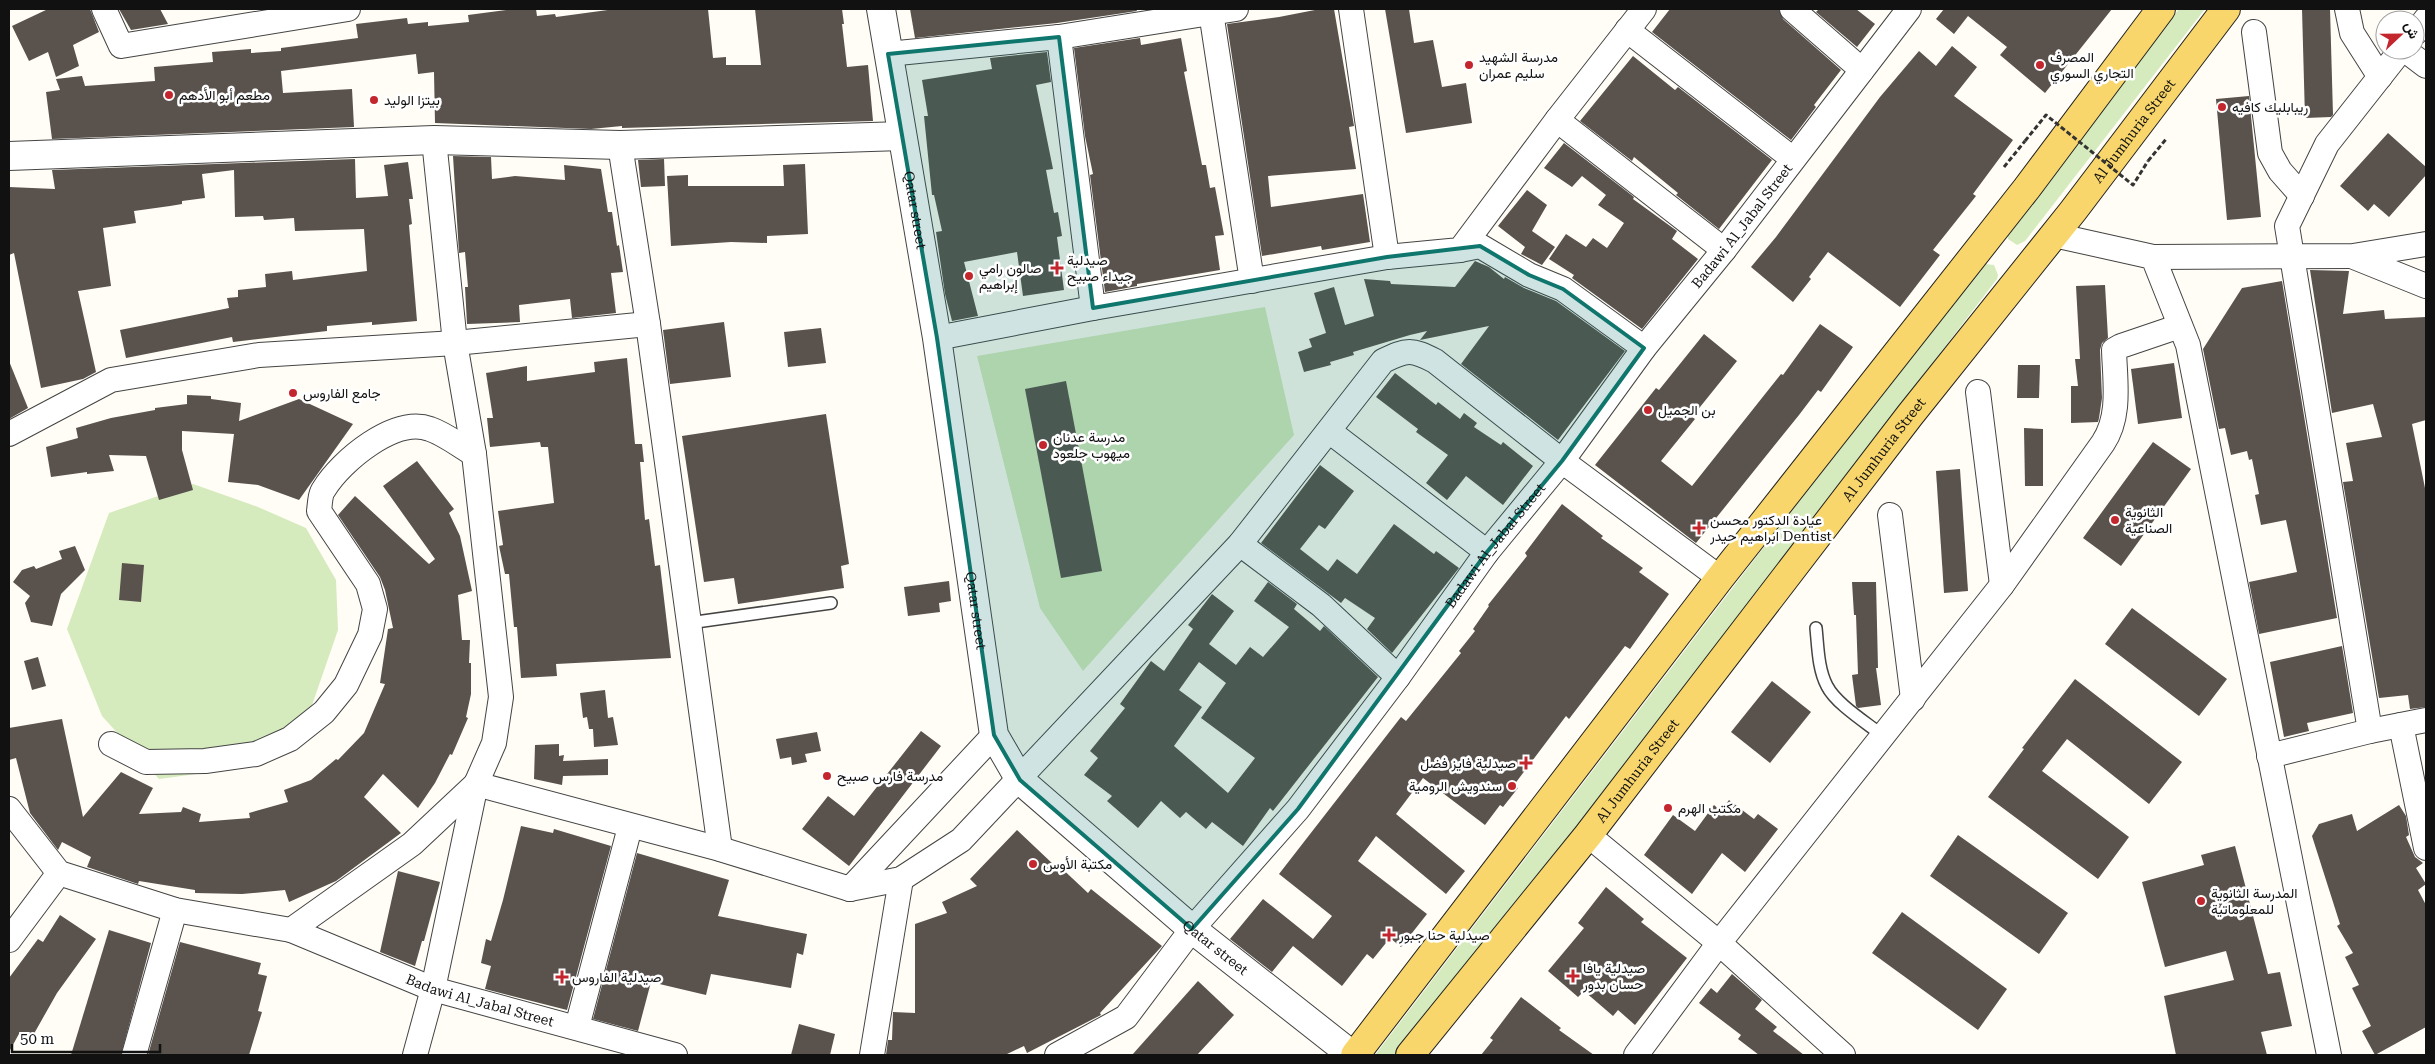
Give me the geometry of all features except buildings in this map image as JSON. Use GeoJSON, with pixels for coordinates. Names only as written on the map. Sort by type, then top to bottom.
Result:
{"type":"FeatureCollection","features":[{"type":"Feature","properties":{"kind":"main road"},"geometry":{"type":"LineString","coordinates":[[1354,1055],[1720,578],[2027,188],[2161,9]]}},
{"type":"Feature","properties":{"kind":"main road","name":"Al Jumhuria Street"},"geometry":{"type":"LineString","coordinates":[[1410,1055],[1588,835],[1910,415],[2054,235],[2226,9]]}},
{"type":"Feature","properties":{"kind":"street"},"geometry":{"type":"LineString","coordinates":[[104,9],[121,46],[348,9]]}},
{"type":"Feature","properties":{"kind":"street","name":"Qatar street"},"geometry":{"type":"LineString","coordinates":[[881,9],[937,338],[994,735],[1020,780],[1192,929],[1354,1055]]}},
{"type":"Feature","properties":{"kind":"street"},"geometry":{"type":"LineString","coordinates":[[888,54],[1059,37],[1236,9]]}},
{"type":"Feature","properties":{"kind":"street"},"geometry":{"type":"LineString","coordinates":[[1351,9],[1387,257]]}},
{"type":"Feature","properties":{"kind":"street"},"geometry":{"type":"LineString","coordinates":[[1460,250],[1557,120],[1644,9]]}},
{"type":"Feature","properties":{"kind":"street"},"geometry":{"type":"LineString","coordinates":[[1792,9],[1862,70]]}},
{"type":"Feature","properties":{"kind":"street","name":"Badawi Al_Jabal Street"},"geometry":{"type":"LineString","coordinates":[[1056,1055],[1126,1017],[1192,929],[1298,809],[1398,677],[1487,552],[1562,461],[1644,348],[1724,250],[1909,9]]}},
{"type":"Feature","properties":{"kind":"street"},"geometry":{"type":"LineString","coordinates":[[2347,9],[2352,33],[2380,77]]}},
{"type":"Feature","properties":{"kind":"street"},"geometry":{"type":"LineString","coordinates":[[1211,12],[1252,281]]}},
{"type":"Feature","properties":{"kind":"street"},"geometry":{"type":"LineString","coordinates":[[1627,30],[1793,160]]}},
{"type":"Feature","properties":{"kind":"street"},"geometry":{"type":"LineString","coordinates":[[2254,32],[2270,153],[2280,171],[2302,196]]}},
{"type":"Feature","properties":{"kind":"street"},"geometry":{"type":"LineString","coordinates":[[1059,37],[1093,308]]}},
{"type":"Feature","properties":{"kind":"street"},"geometry":{"type":"LineString","coordinates":[[2370,731],[2287,226],[2327,144],[2393,60]]}},
{"type":"Feature","properties":{"kind":"street"},"geometry":{"type":"LineString","coordinates":[[1557,120],[1724,250]]}},
{"type":"Feature","properties":{"kind":"street"},"geometry":{"type":"LineString","coordinates":[[9,156],[434,140],[620,145],[902,136]]}},
{"type":"Feature","properties":{"kind":"street"},"geometry":{"type":"LineString","coordinates":[[415,1055],[433,988],[476,784],[494,743],[500,697],[474,454],[455,343],[434,140]]}},
{"type":"Feature","properties":{"kind":"street"},"geometry":{"type":"LineString","coordinates":[[620,145],[648,324],[720,849]]}},
{"type":"Feature","properties":{"kind":"street"},"geometry":{"type":"LineString","coordinates":[[2054,235],[2153,256],[2353,256],[2426,244]]}},
{"type":"Feature","properties":{"kind":"street"},"geometry":{"type":"LineString","coordinates":[[937,338],[1093,308],[1387,257],[1460,250],[1480,246],[1529,275],[1563,289],[1644,348]]}},
{"type":"Feature","properties":{"kind":"street"},"geometry":{"type":"LineString","coordinates":[[2153,256],[2188,345],[2329,1055]]}},
{"type":"Feature","properties":{"kind":"street"},"geometry":{"type":"LineString","coordinates":[[2353,256],[2426,286]]}},
{"type":"Feature","properties":{"kind":"street"},"geometry":{"type":"LineString","coordinates":[[9,434],[111,380],[259,355],[455,343],[648,324]]}},
{"type":"Feature","properties":{"kind":"street"},"geometry":{"type":"LineString","coordinates":[[1636,1055],[1719,943],[2002,585],[2110,432],[2116,405],[2114,350],[2180,326]]}},
{"type":"Feature","properties":{"kind":"street"},"geometry":{"type":"LineString","coordinates":[[476,784],[630,827],[720,849],[850,889],[901,880],[961,840],[1020,780],[1240,544],[1383,361],[1398,353],[1416,351],[1434,361],[1562,461],[1720,578]]}},
{"type":"Feature","properties":{"kind":"street"},"geometry":{"type":"LineString","coordinates":[[1978,392],[2002,585]]}},
{"type":"Feature","properties":{"kind":"street"},"geometry":{"type":"LineString","coordinates":[[111,744],[146,762],[205,761],[256,754],[290,739],[324,712],[346,685],[370,635],[374,609],[368,584],[319,511],[323,490],[346,461],[378,439],[408,427],[429,428],[474,454]]}},
{"type":"Feature","properties":{"kind":"street"},"geometry":{"type":"LineString","coordinates":[[1329,431],[1487,552]]}},
{"type":"Feature","properties":{"kind":"street"},"geometry":{"type":"LineString","coordinates":[[1890,515],[1913,699]]}},
{"type":"Feature","properties":{"kind":"street"},"geometry":{"type":"LineString","coordinates":[[1240,544],[1321,605],[1398,677]]}},
{"type":"Feature","properties":{"kind":"street"},"geometry":{"type":"LineString","coordinates":[[2269,756],[2370,731],[2426,720]]}},
{"type":"Feature","properties":{"kind":"street"},"geometry":{"type":"LineString","coordinates":[[2401,725],[2426,848]]}},
{"type":"Feature","properties":{"kind":"street"},"geometry":{"type":"LineString","coordinates":[[850,889],[994,735]]}},
{"type":"Feature","properties":{"kind":"street"},"geometry":{"type":"LineString","coordinates":[[291,930],[412,844],[476,784]]}},
{"type":"Feature","properties":{"kind":"street"},"geometry":{"type":"LineString","coordinates":[[9,809],[59,873],[9,940]]}},
{"type":"Feature","properties":{"kind":"street"},"geometry":{"type":"LineString","coordinates":[[577,1027],[630,827]]}},
{"type":"Feature","properties":{"kind":"street"},"geometry":{"type":"LineString","coordinates":[[1588,835],[1719,943],[1843,1055]]}},
{"type":"Feature","properties":{"kind":"street","name":"Badawi Al_Jabal Street"},"geometry":{"type":"LineString","coordinates":[[59,873],[175,910],[291,930],[433,988],[675,1055]]}},
{"type":"Feature","properties":{"kind":"street"},"geometry":{"type":"LineString","coordinates":[[872,1055],[901,880]]}},
{"type":"Feature","properties":{"kind":"street"},"geometry":{"type":"LineString","coordinates":[[134,1055],[175,910]]}},
{"type":"Feature","properties":{"kind":"lane"},"geometry":{"type":"LineString","coordinates":[[689,623],[831,604]]}},
{"type":"Feature","properties":{"kind":"lane"},"geometry":{"type":"LineString","coordinates":[[1816,628],[1821,668],[1828,687],[1838,700],[1883,736]]}},
{"type":"Feature","properties":{"kind":"path"},"geometry":{"type":"LineString","coordinates":[[2004,167],[2046,115],[2133,185],[2148,161],[2167,138]]}},
{"type":"Feature","properties":{"kind":"highlighted area"},"geometry":{"type":"Polygon","coordinates":[[[1059,37],[1093,308],[1387,257],[1480,246],[1529,275],[1563,289],[1644,348],[1562,461],[1487,552],[1298,809],[1192,929],[1020,780],[994,735],[937,338],[888,54],[1059,37]]]}},
{"type":"Feature","properties":{"kind":"green space"},"geometry":{"type":"Polygon","coordinates":[[[2179,9],[2205,9],[2025,241],[2017,245],[2008,239],[2008,229],[2179,9]]]}},
{"type":"Feature","properties":{"kind":"green space"},"geometry":{"type":"Polygon","coordinates":[[[1985,264],[1994,265],[1998,275],[1997,279],[1401,1055],[1375,1055],[1979,266],[1985,264]]]}},
{"type":"Feature","properties":{"kind":"green space"},"geometry":{"type":"Polygon","coordinates":[[[1265,307],[1294,435],[1083,671],[1040,608],[977,356],[1265,307]]]}},
{"type":"Feature","properties":{"kind":"green space"},"geometry":{"type":"Polygon","coordinates":[[[193,484],[258,507],[306,528],[336,580],[338,630],[311,708],[249,767],[159,779],[102,716],[67,629],[109,513],[193,484]]]}},
{"type":"Feature","properties":{"kind":"place","name":"مدرسة الشهيد سليم عمران"},"geometry":{"type":"Point","coordinates":[1469,65]}},
{"type":"Feature","properties":{"kind":"place","name":"المصرف التجاري السوري"},"geometry":{"type":"Point","coordinates":[2040,65]}},
{"type":"Feature","properties":{"kind":"place","name":"مطعم أبو الأدهم"},"geometry":{"type":"Point","coordinates":[169,95]}},
{"type":"Feature","properties":{"kind":"place","name":"بيتزا الوليد"},"geometry":{"type":"Point","coordinates":[374,100]}},
{"type":"Feature","properties":{"kind":"place","name":"ريبابليك كافيه"},"geometry":{"type":"Point","coordinates":[2222,107]}},
{"type":"Feature","properties":{"kind":"place","name":"صيدلية جيداء صبيح"},"geometry":{"type":"Point","coordinates":[1057,268]}},
{"type":"Feature","properties":{"kind":"place","name":"صالون رامي إبراهيم"},"geometry":{"type":"Point","coordinates":[969,276]}},
{"type":"Feature","properties":{"kind":"place","name":"جامع الفاروس"},"geometry":{"type":"Point","coordinates":[293,393]}},
{"type":"Feature","properties":{"kind":"place","name":"بن الجميل"},"geometry":{"type":"Point","coordinates":[1648,410]}},
{"type":"Feature","properties":{"kind":"place","name":"مدرسة عدنان ميهوب جلعود"},"geometry":{"type":"Point","coordinates":[1043,445]}},
{"type":"Feature","properties":{"kind":"place","name":"الثانوية الصناعية"},"geometry":{"type":"Point","coordinates":[2115,520]}},
{"type":"Feature","properties":{"kind":"place","name":"عيادة الدكتور محسن ابراهيم حيدر Dentist"},"geometry":{"type":"Point","coordinates":[1699,528]}},
{"type":"Feature","properties":{"kind":"place","name":"صيدلية فايز فضل"},"geometry":{"type":"Point","coordinates":[1526,763]}},
{"type":"Feature","properties":{"kind":"place","name":"مدرسة فارس صبيح"},"geometry":{"type":"Point","coordinates":[827,776]}},
{"type":"Feature","properties":{"kind":"place","name":"سندويش الرومية"},"geometry":{"type":"Point","coordinates":[1512,786]}},
{"type":"Feature","properties":{"kind":"place","name":"مكتب الهرم"},"geometry":{"type":"Point","coordinates":[1668,808]}},
{"type":"Feature","properties":{"kind":"place","name":"مكتبة الأوس"},"geometry":{"type":"Point","coordinates":[1033,864]}},
{"type":"Feature","properties":{"kind":"place","name":"المدرسة الثانوية للمعلوماتية"},"geometry":{"type":"Point","coordinates":[2201,901]}},
{"type":"Feature","properties":{"kind":"place","name":"صيدلية حنا جبور"},"geometry":{"type":"Point","coordinates":[1389,935]}},
{"type":"Feature","properties":{"kind":"place","name":"صيدلية يافا حسان بدور"},"geometry":{"type":"Point","coordinates":[1573,976]}},
{"type":"Feature","properties":{"kind":"place","name":"صيدلية الفاروس"},"geometry":{"type":"Point","coordinates":[562,977]}}]}
